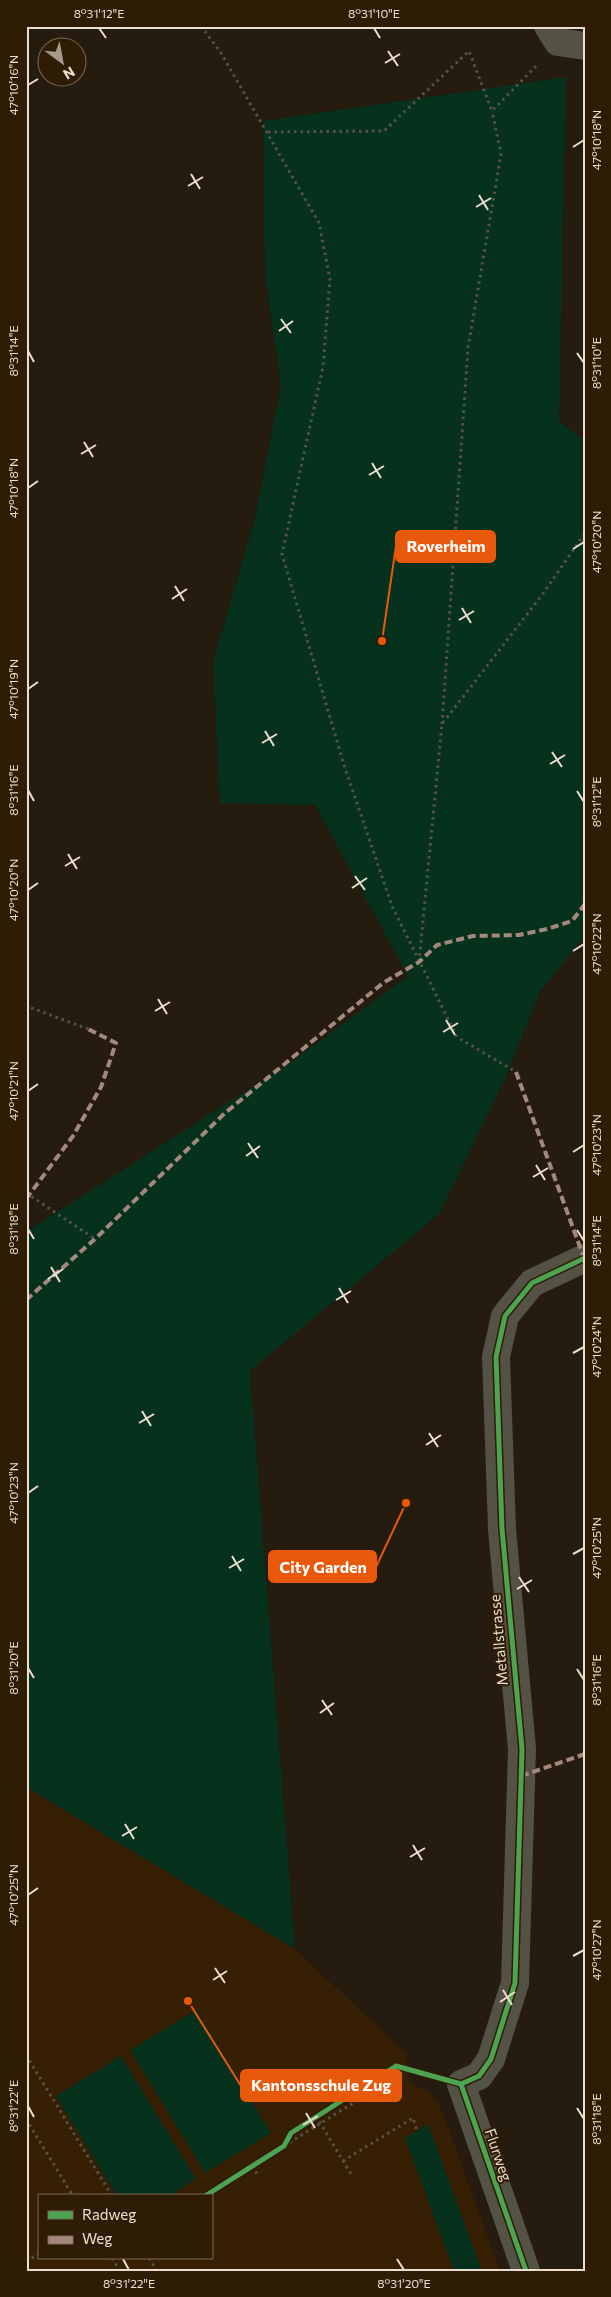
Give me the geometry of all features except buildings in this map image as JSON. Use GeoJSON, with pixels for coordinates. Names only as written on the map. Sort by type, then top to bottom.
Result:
{"type":"FeatureCollection","features":[{"type":"Feature","properties":{"kind":"street","name":"Metallstrasse"},"geometry":{"type":"LineString","coordinates":[[461,2084],[478,2076],[491,2059],[516,1983],[522,1749],[502,1529],[496,1357],[505,1316],[532,1283],[585,1258]]}},
{"type":"Feature","properties":{"kind":"street","name":"Flurweg"},"geometry":{"type":"LineString","coordinates":[[461,2084],[526,2271]]}},
{"type":"Feature","properties":{"kind":"path"},"geometry":{"type":"LineString","coordinates":[[201,26],[221,53],[319,223],[330,279],[323,367],[282,554],[348,775],[392,906],[418,962],[457,1037],[516,1072]]}},
{"type":"Feature","properties":{"kind":"path"},"geometry":{"type":"LineString","coordinates":[[492,111],[564,38]]}},
{"type":"Feature","properties":{"kind":"path"},"geometry":{"type":"LineString","coordinates":[[267,132],[384,132],[469,51],[492,111],[501,154],[468,348],[442,724],[418,962]]}},
{"type":"Feature","properties":{"kind":"path"},"geometry":{"type":"LineString","coordinates":[[442,724],[542,595],[585,533]]}},
{"type":"Feature","properties":{"kind":"path"},"geometry":{"type":"LineString","coordinates":[[26,1004],[88,1029]]}},
{"type":"Feature","properties":{"kind":"path"},"geometry":{"type":"LineString","coordinates":[[26,1192],[95,1239]]}},
{"type":"Feature","properties":{"kind":"path"},"geometry":{"type":"LineString","coordinates":[[26,2054],[111,2194]]}},
{"type":"Feature","properties":{"kind":"path"},"geometry":{"type":"LineString","coordinates":[[276,2151],[405,2068],[461,2084]]}},
{"type":"Feature","properties":{"kind":"path"},"geometry":{"type":"LineString","coordinates":[[310,2120],[324,2111]]}},
{"type":"Feature","properties":{"kind":"path"},"geometry":{"type":"LineString","coordinates":[[316,2116],[351,2174]]}},
{"type":"Feature","properties":{"kind":"path"},"geometry":{"type":"LineString","coordinates":[[343,2161],[413,2118],[417,2131]]}},
{"type":"Feature","properties":{"kind":"path"},"geometry":{"type":"LineString","coordinates":[[26,2119],[72,2194]]}},
{"type":"Feature","properties":{"kind":"path"},"geometry":{"type":"LineString","coordinates":[[284,2146],[291,2133]]}},
{"type":"Feature","properties":{"kind":"path"},"geometry":{"type":"LineString","coordinates":[[244,2171],[260,2161]]}},
{"type":"Feature","properties":{"kind":"path"},"geometry":{"type":"LineString","coordinates":[[252,2166],[256,2174]]}},
{"type":"Feature","properties":{"kind":"path"},"geometry":{"type":"LineString","coordinates":[[26,2261],[38,2255]]}},
{"type":"Feature","properties":{"kind":"path"},"geometry":{"type":"LineString","coordinates":[[113,2260],[120,2271]]}},
{"type":"Feature","properties":{"kind":"shaded area"},"geometry":{"type":"Polygon","coordinates":[[[26,1787],[295,1949],[406,2053],[410,2083],[430,2092],[443,2113],[500,2271],[26,2271],[26,1787]]]}},
{"type":"Feature","properties":{"kind":"green space"},"geometry":{"type":"Polygon","coordinates":[[[566,77],[559,421],[585,441],[585,936],[540,992],[505,1079],[439,1214],[250,1371],[295,1949],[26,1787],[26,1232],[291,1062],[408,976],[315,805],[220,803],[213,662],[254,522],[281,386],[265,274],[263,121],[566,77]]]}},
{"type":"Feature","properties":{"kind":"green space"},"geometry":{"type":"Polygon","coordinates":[[[196,2010],[271,2133],[205,2173],[130,2050],[196,2010]]]}},
{"type":"Feature","properties":{"kind":"green space"},"geometry":{"type":"Polygon","coordinates":[[[121,2056],[196,2179],[172,2194],[116,2194],[56,2096],[121,2056]]]}},
{"type":"Feature","properties":{"kind":"green space"},"geometry":{"type":"Polygon","coordinates":[[[428,2124],[482,2271],[454,2271],[405,2138],[428,2124]]]}},
{"type":"Feature","properties":{"kind":"marked path"},"geometry":{"type":"LineString","coordinates":[[26,1300],[95,1239],[225,1113],[383,983],[419,962],[437,945],[473,936],[519,935],[547,929],[572,921],[585,904]]}},
{"type":"Feature","properties":{"kind":"marked path"},"geometry":{"type":"LineString","coordinates":[[26,1199],[73,1136],[101,1087],[116,1043],[88,1029]]}},
{"type":"Feature","properties":{"kind":"marked path"},"geometry":{"type":"LineString","coordinates":[[516,1072],[584,1258]]}},
{"type":"Feature","properties":{"kind":"marked path"},"geometry":{"type":"LineString","coordinates":[[521,1776],[585,1754]]}},
{"type":"Feature","properties":{"kind":"cycle path"},"geometry":{"type":"LineString","coordinates":[[526,2271],[461,2084],[479,2076],[491,2059],[515,1983],[522,1749],[502,1529],[496,1357],[505,1316],[532,1283],[585,1258]]}},
{"type":"Feature","properties":{"kind":"cycle path"},"geometry":{"type":"LineString","coordinates":[[208,2194],[284,2146],[291,2133],[396,2066],[461,2084]]}},
{"type":"Feature","properties":{"kind":"place","name":"Roverheim"},"geometry":{"type":"Point","coordinates":[382,641]}},
{"type":"Feature","properties":{"kind":"place","name":"City Garden"},"geometry":{"type":"Point","coordinates":[406,1503]}},
{"type":"Feature","properties":{"kind":"place","name":"Kantonsschule Zug"},"geometry":{"type":"Point","coordinates":[188,2001]}}]}
